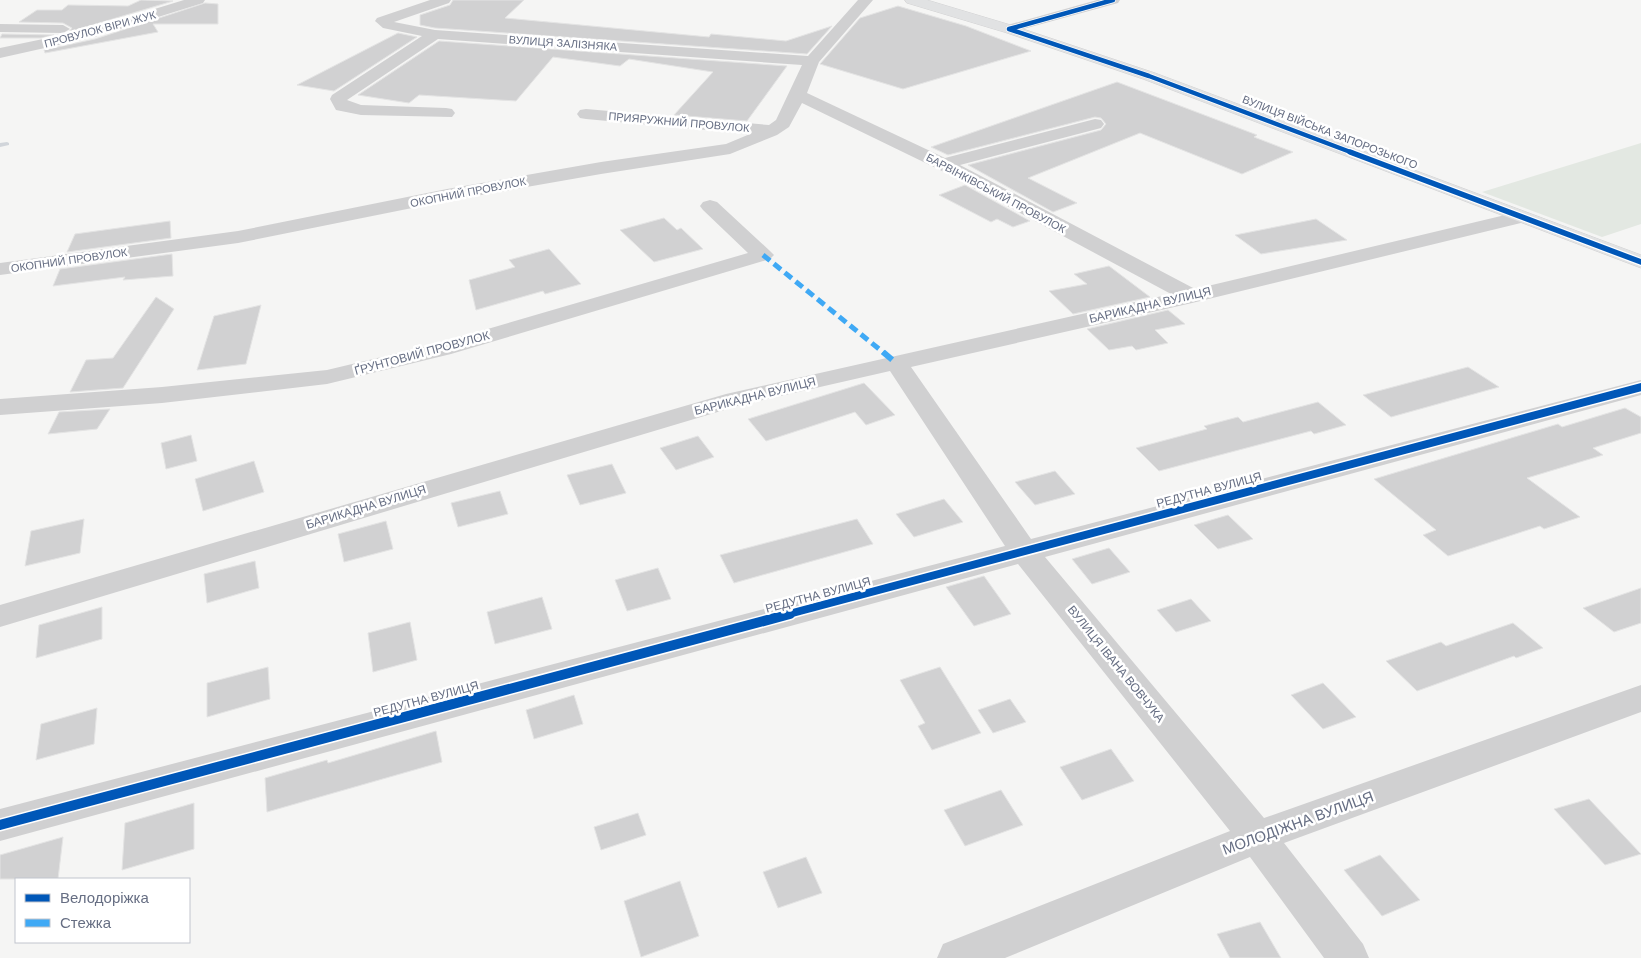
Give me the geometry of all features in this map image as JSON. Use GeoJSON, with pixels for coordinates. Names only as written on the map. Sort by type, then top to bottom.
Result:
{"type":"FeatureCollection","features":[{"type":"Feature","properties":{"kind":"street","name":"ПРОВУЛОК ВІРИ ЖУК"},"geometry":{"type":"LineString","coordinates":[[0,53],[89,34],[198,0]]}},
{"type":"Feature","properties":{"kind":"street","name":"ВУЛИЦЯ ЗАЛІЗНЯКА"},"geometry":{"type":"LineString","coordinates":[[444,0],[382,21],[388,26],[435,34],[812,61]]}},
{"type":"Feature","properties":{"kind":"street","name":"ОКОПНИЙ ПРОВУЛОК"},"geometry":{"type":"LineString","coordinates":[[0,269],[238,238],[457,193],[600,168],[730,149],[772,131],[783,122],[798,95],[812,61],[866,0]]}},
{"type":"Feature","properties":{"kind":"street","name":"ВУЛИЦЯ ВІЙСЬКА ЗАПОРОЗЬКОГО"},"geometry":{"type":"LineString","coordinates":[[912,0],[1009,29],[1149,76],[1641,262]]}},
{"type":"Feature","properties":{"kind":"street"},"geometry":{"type":"LineString","coordinates":[[1009,29],[1113,0]]}},
{"type":"Feature","properties":{"kind":"street"},"geometry":{"type":"LineString","coordinates":[[0,28],[60,28],[89,34]]}},
{"type":"Feature","properties":{"kind":"street"},"geometry":{"type":"LineString","coordinates":[[435,34],[338,99],[342,106],[360,110],[446,113]]}},
{"type":"Feature","properties":{"kind":"street","name":"БАРВІНКІВСЬКИЙ ПРОВУЛОК"},"geometry":{"type":"LineString","coordinates":[[798,95],[943,164],[1192,296]]}},
{"type":"Feature","properties":{"kind":"street","name":"ПРИЯРУЖНИЙ ПРОВУЛОК"},"geometry":{"type":"LineString","coordinates":[[586,114],[772,131]]}},
{"type":"Feature","properties":{"kind":"street"},"geometry":{"type":"LineString","coordinates":[[943,164],[1095,124]]}},
{"type":"Feature","properties":{"kind":"street","name":"ҐРУНТОВИЙ ПРОВУЛОК"},"geometry":{"type":"LineString","coordinates":[[0,407],[162,395],[327,378],[443,349],[763,255],[710,206]]}},
{"type":"Feature","properties":{"kind":"street","name":"БАРИКАДНА ВУЛИЦЯ"},"geometry":{"type":"LineString","coordinates":[[0,616],[734,399],[1192,296],[1522,217]]}},
{"type":"Feature","properties":{"kind":"street","name":"ВУЛИЦЯ ІВАНА ВОВЧУКА"},"geometry":{"type":"LineString","coordinates":[[896,363],[1024,551],[1256,837],[1348,958]]}},
{"type":"Feature","properties":{"kind":"street","name":"РЕДУТНА ВУЛИЦЯ"},"geometry":{"type":"LineString","coordinates":[[0,824],[1641,387]]}},
{"type":"Feature","properties":{"kind":"street","name":"МОЛОДІЖНА ВУЛИЦЯ"},"geometry":{"type":"LineString","coordinates":[[958,958],[1256,837],[1641,698]]}},
{"type":"Feature","properties":{"kind":"shaded area"},"geometry":{"type":"Polygon","coordinates":[[[1641,143],[1641,224],[1602,237],[1482,192],[1641,143]]]}},
{"type":"Feature","properties":{"kind":"building"},"geometry":{"type":"Polygon","coordinates":[[[141,0],[173,1],[69,32],[72,28],[63,23],[19,22],[37,10],[62,10],[68,5],[128,6],[141,0]]]}},
{"type":"Feature","properties":{"kind":"building"},"geometry":{"type":"Polygon","coordinates":[[[453,0],[524,0],[505,18],[709,37],[711,34],[786,41],[832,26],[807,54],[435,28],[420,25],[420,15],[450,5],[453,0]]]}},
{"type":"Feature","properties":{"kind":"building"},"geometry":{"type":"Polygon","coordinates":[[[205,3],[218,4],[218,24],[153,24],[158,32],[45,53],[44,50],[95,39],[205,3]]]}},
{"type":"Feature","properties":{"kind":"building"},"geometry":{"type":"Polygon","coordinates":[[[898,6],[966,26],[1031,51],[903,89],[820,64],[860,18],[898,6]]]}},
{"type":"Feature","properties":{"kind":"building"},"geometry":{"type":"Polygon","coordinates":[[[398,33],[417,37],[334,91],[297,85],[398,33]]]}},
{"type":"Feature","properties":{"kind":"building"},"geometry":{"type":"Polygon","coordinates":[[[2,34],[54,35],[41,38],[0,38],[2,34]]]}},
{"type":"Feature","properties":{"kind":"building"},"geometry":{"type":"Polygon","coordinates":[[[439,41],[787,66],[747,121],[674,115],[713,72],[629,59],[620,66],[553,57],[516,101],[419,95],[409,103],[358,95],[439,41]]]}},
{"type":"Feature","properties":{"kind":"building"},"geometry":{"type":"Polygon","coordinates":[[[1117,82],[1257,135],[1254,137],[1293,152],[1242,174],[1140,133],[1028,178],[1077,203],[1053,212],[968,165],[1101,130],[1106,124],[1101,118],[1095,117],[948,155],[931,147],[1117,82]]]}},
{"type":"Feature","properties":{"kind":"building"},"geometry":{"type":"Polygon","coordinates":[[[965,185],[1030,221],[1013,227],[997,219],[991,222],[939,195],[965,185]]]}},
{"type":"Feature","properties":{"kind":"building"},"geometry":{"type":"Polygon","coordinates":[[[664,218],[677,230],[681,228],[703,249],[654,262],[620,230],[664,218]]]}},
{"type":"Feature","properties":{"kind":"building"},"geometry":{"type":"Polygon","coordinates":[[[1316,219],[1347,240],[1261,254],[1235,235],[1316,219]]]}},
{"type":"Feature","properties":{"kind":"building"},"geometry":{"type":"Polygon","coordinates":[[[170,221],[171,238],[67,252],[75,234],[170,221]]]}},
{"type":"Feature","properties":{"kind":"building"},"geometry":{"type":"Polygon","coordinates":[[[549,249],[581,284],[545,294],[543,291],[476,310],[469,280],[515,267],[509,260],[549,249]]]}},
{"type":"Feature","properties":{"kind":"building"},"geometry":{"type":"Polygon","coordinates":[[[172,254],[173,276],[123,280],[125,277],[53,286],[60,269],[172,254]]]}},
{"type":"Feature","properties":{"kind":"building"},"geometry":{"type":"Polygon","coordinates":[[[1109,266],[1150,297],[1073,314],[1049,291],[1087,284],[1074,274],[1109,266]]]}},
{"type":"Feature","properties":{"kind":"building"},"geometry":{"type":"Polygon","coordinates":[[[156,297],[174,309],[123,388],[70,392],[86,360],[113,358],[156,297]]]}},
{"type":"Feature","properties":{"kind":"building"},"geometry":{"type":"Polygon","coordinates":[[[261,305],[246,364],[197,370],[214,316],[261,305]]]}},
{"type":"Feature","properties":{"kind":"building"},"geometry":{"type":"Polygon","coordinates":[[[1168,310],[1185,324],[1155,330],[1168,343],[1136,350],[1132,346],[1109,350],[1087,329],[1168,310]]]}},
{"type":"Feature","properties":{"kind":"building"},"geometry":{"type":"Polygon","coordinates":[[[1468,367],[1499,387],[1391,417],[1363,395],[1468,367]]]}},
{"type":"Feature","properties":{"kind":"building"},"geometry":{"type":"Polygon","coordinates":[[[864,383],[895,415],[866,425],[855,412],[766,441],[748,419],[864,383]]]}},
{"type":"Feature","properties":{"kind":"building"},"geometry":{"type":"Polygon","coordinates":[[[1318,402],[1346,425],[1314,434],[1311,431],[1159,471],[1136,448],[1207,429],[1204,426],[1238,417],[1243,422],[1318,402]]]}},
{"type":"Feature","properties":{"kind":"building"},"geometry":{"type":"Polygon","coordinates":[[[1625,408],[1641,417],[1641,433],[1593,448],[1603,455],[1527,478],[1580,517],[1544,529],[1540,526],[1448,556],[1423,535],[1436,530],[1374,479],[1558,424],[1562,427],[1625,408]]]}},
{"type":"Feature","properties":{"kind":"building"},"geometry":{"type":"Polygon","coordinates":[[[110,409],[97,429],[48,434],[59,412],[110,409]]]}},
{"type":"Feature","properties":{"kind":"building"},"geometry":{"type":"Polygon","coordinates":[[[191,435],[197,461],[166,469],[161,443],[191,435]]]}},
{"type":"Feature","properties":{"kind":"building"},"geometry":{"type":"Polygon","coordinates":[[[698,436],[714,457],[676,470],[660,448],[698,436]]]}},
{"type":"Feature","properties":{"kind":"building"},"geometry":{"type":"Polygon","coordinates":[[[254,461],[264,492],[203,511],[195,479],[254,461]]]}},
{"type":"Feature","properties":{"kind":"building"},"geometry":{"type":"Polygon","coordinates":[[[612,464],[626,493],[580,505],[567,475],[612,464]]]}},
{"type":"Feature","properties":{"kind":"building"},"geometry":{"type":"Polygon","coordinates":[[[1055,471],[1075,494],[1035,505],[1015,482],[1055,471]]]}},
{"type":"Feature","properties":{"kind":"building"},"geometry":{"type":"Polygon","coordinates":[[[500,491],[508,514],[458,527],[451,503],[500,491]]]}},
{"type":"Feature","properties":{"kind":"building"},"geometry":{"type":"Polygon","coordinates":[[[944,499],[963,522],[914,537],[896,514],[944,499]]]}},
{"type":"Feature","properties":{"kind":"building"},"geometry":{"type":"Polygon","coordinates":[[[1228,515],[1253,539],[1218,549],[1194,525],[1228,515]]]}},
{"type":"Feature","properties":{"kind":"building"},"geometry":{"type":"Polygon","coordinates":[[[84,519],[80,553],[25,566],[31,531],[84,519]]]}},
{"type":"Feature","properties":{"kind":"building"},"geometry":{"type":"Polygon","coordinates":[[[857,519],[873,544],[734,583],[720,555],[857,519]]]}},
{"type":"Feature","properties":{"kind":"building"},"geometry":{"type":"Polygon","coordinates":[[[386,521],[393,549],[344,562],[338,534],[386,521]]]}},
{"type":"Feature","properties":{"kind":"building"},"geometry":{"type":"Polygon","coordinates":[[[1109,548],[1130,572],[1092,584],[1072,559],[1109,548]]]}},
{"type":"Feature","properties":{"kind":"building"},"geometry":{"type":"Polygon","coordinates":[[[255,561],[259,588],[207,603],[204,574],[255,561]]]}},
{"type":"Feature","properties":{"kind":"building"},"geometry":{"type":"Polygon","coordinates":[[[658,568],[671,599],[627,611],[615,580],[658,568]]]}},
{"type":"Feature","properties":{"kind":"building"},"geometry":{"type":"Polygon","coordinates":[[[984,576],[1011,614],[974,626],[946,587],[984,576]]]}},
{"type":"Feature","properties":{"kind":"building"},"geometry":{"type":"Polygon","coordinates":[[[1641,588],[1641,623],[1614,632],[1583,608],[1641,588]]]}},
{"type":"Feature","properties":{"kind":"building"},"geometry":{"type":"Polygon","coordinates":[[[542,597],[552,629],[495,644],[487,612],[542,597]]]}},
{"type":"Feature","properties":{"kind":"building"},"geometry":{"type":"Polygon","coordinates":[[[1191,599],[1211,621],[1176,632],[1157,610],[1191,599]]]}},
{"type":"Feature","properties":{"kind":"building"},"geometry":{"type":"Polygon","coordinates":[[[102,607],[102,639],[36,658],[39,625],[102,607]]]}},
{"type":"Feature","properties":{"kind":"building"},"geometry":{"type":"Polygon","coordinates":[[[410,622],[417,660],[373,672],[368,633],[410,622]]]}},
{"type":"Feature","properties":{"kind":"building"},"geometry":{"type":"Polygon","coordinates":[[[1513,623],[1543,648],[1516,658],[1514,656],[1417,691],[1386,661],[1441,642],[1446,646],[1513,623]]]}},
{"type":"Feature","properties":{"kind":"building"},"geometry":{"type":"Polygon","coordinates":[[[268,667],[270,699],[207,717],[207,683],[268,667]]]}},
{"type":"Feature","properties":{"kind":"building"},"geometry":{"type":"Polygon","coordinates":[[[940,667],[981,733],[932,750],[918,726],[925,723],[900,680],[940,667]]]}},
{"type":"Feature","properties":{"kind":"building"},"geometry":{"type":"Polygon","coordinates":[[[1323,683],[1356,717],[1323,729],[1291,695],[1323,683]]]}},
{"type":"Feature","properties":{"kind":"building"},"geometry":{"type":"Polygon","coordinates":[[[574,695],[583,724],[534,739],[526,710],[574,695]]]}},
{"type":"Feature","properties":{"kind":"building"},"geometry":{"type":"Polygon","coordinates":[[[1010,699],[1026,722],[993,733],[978,710],[1010,699]]]}},
{"type":"Feature","properties":{"kind":"building"},"geometry":{"type":"Polygon","coordinates":[[[97,708],[94,744],[36,760],[41,724],[97,708]]]}},
{"type":"Feature","properties":{"kind":"building"},"geometry":{"type":"Polygon","coordinates":[[[436,731],[442,762],[267,812],[265,778],[327,760],[328,763],[436,731]]]}},
{"type":"Feature","properties":{"kind":"building"},"geometry":{"type":"Polygon","coordinates":[[[1111,749],[1134,781],[1082,800],[1060,767],[1111,749]]]}},
{"type":"Feature","properties":{"kind":"building"},"geometry":{"type":"Polygon","coordinates":[[[1001,790],[1023,825],[965,846],[944,810],[1001,790]]]}},
{"type":"Feature","properties":{"kind":"building"},"geometry":{"type":"Polygon","coordinates":[[[1589,799],[1641,854],[1605,865],[1554,809],[1589,799]]]}},
{"type":"Feature","properties":{"kind":"building"},"geometry":{"type":"Polygon","coordinates":[[[194,803],[194,849],[122,870],[125,823],[194,803]]]}},
{"type":"Feature","properties":{"kind":"building"},"geometry":{"type":"Polygon","coordinates":[[[638,813],[646,835],[601,850],[594,827],[638,813]]]}},
{"type":"Feature","properties":{"kind":"building"},"geometry":{"type":"Polygon","coordinates":[[[63,837],[58,878],[0,879],[0,855],[63,837]]]}},
{"type":"Feature","properties":{"kind":"building"},"geometry":{"type":"Polygon","coordinates":[[[1380,855],[1420,900],[1382,916],[1344,870],[1380,855]]]}},
{"type":"Feature","properties":{"kind":"building"},"geometry":{"type":"Polygon","coordinates":[[[806,857],[822,893],[778,908],[763,872],[806,857]]]}},
{"type":"Feature","properties":{"kind":"building"},"geometry":{"type":"Polygon","coordinates":[[[680,881],[699,936],[641,957],[624,901],[680,881]]]}},
{"type":"Feature","properties":{"kind":"building"},"geometry":{"type":"Polygon","coordinates":[[[1260,922],[1281,958],[1230,958],[1217,934],[1260,922]]]}},
{"type":"Feature","properties":{"kind":"waterway"},"geometry":{"type":"LineString","coordinates":[[0,145],[7,144]]}},
{"type":"Feature","properties":{"kind":"marked path"},"geometry":{"type":"LineString","coordinates":[[763,255],[896,363]]}},
{"type":"Feature","properties":{"kind":"cycle path"},"geometry":{"type":"LineString","coordinates":[[1009,29],[1113,0]]}},
{"type":"Feature","properties":{"kind":"cycle path"},"geometry":{"type":"LineString","coordinates":[[1009,29],[1149,76],[1641,262]]}},
{"type":"Feature","properties":{"kind":"cycle path"},"geometry":{"type":"LineString","coordinates":[[0,825],[1641,387]]}}]}
